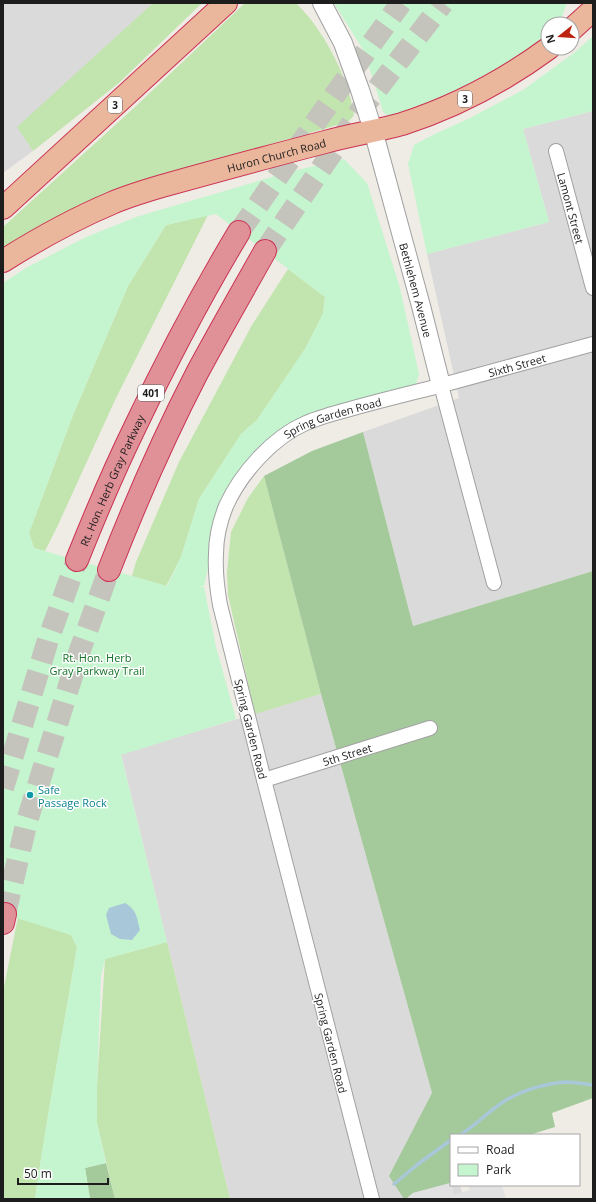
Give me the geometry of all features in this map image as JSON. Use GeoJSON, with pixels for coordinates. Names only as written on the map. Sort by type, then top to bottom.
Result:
{"type":"FeatureCollection","features":[{"type":"Feature","properties":{"kind":"highway","name":"3"},"geometry":{"type":"LineString","coordinates":[[3,208],[226,3]]}},
{"type":"Feature","properties":{"kind":"highway"},"geometry":{"type":"LineString","coordinates":[[580,22],[593,10]]}},
{"type":"Feature","properties":{"kind":"highway","name":"Huron Church Road"},"geometry":{"type":"LineString","coordinates":[[3,261],[72,222],[113,202],[162,186],[412,120],[485,89],[508,76],[540,54]]}},
{"type":"Feature","properties":{"kind":"highway","name":"Rt. Hon. Herb Gray Parkway"},"geometry":{"type":"LineString","coordinates":[[77,560],[104,495],[166,363],[212,277],[239,232]]}},
{"type":"Feature","properties":{"kind":"highway"},"geometry":{"type":"LineString","coordinates":[[109,570],[129,518],[196,374],[226,318],[265,252]]}},
{"type":"Feature","properties":{"kind":"street","name":"Bethlehem Avenue"},"geometry":{"type":"LineString","coordinates":[[322,3],[344,43],[373,130],[494,583]]}},
{"type":"Feature","properties":{"kind":"street","name":"Lamont Street"},"geometry":{"type":"LineString","coordinates":[[556,151],[593,288]]}},
{"type":"Feature","properties":{"kind":"street","name":"Sixth Street"},"geometry":{"type":"LineString","coordinates":[[441,385],[593,344]]}},
{"type":"Feature","properties":{"kind":"street","name":"Spring Garden Road"},"geometry":{"type":"LineString","coordinates":[[372,1199],[220,605],[216,581],[216,553],[220,526],[226,506],[249,469],[275,442],[305,423],[354,408],[441,385]]}},
{"type":"Feature","properties":{"kind":"street","name":"5th Street"},"geometry":{"type":"LineString","coordinates":[[264,780],[430,728]]}},
{"type":"Feature","properties":{"kind":"shaded area"},"geometry":{"type":"Polygon","coordinates":[[[3,3],[153,3],[18,127],[33,151],[3,173],[3,3]]]}},
{"type":"Feature","properties":{"kind":"shaded area"},"geometry":{"type":"Polygon","coordinates":[[[593,111],[593,571],[413,626],[363,432],[459,398],[427,254],[549,222],[523,129],[593,111]]]}},
{"type":"Feature","properties":{"kind":"shaded area"},"geometry":{"type":"Polygon","coordinates":[[[321,694],[450,1153],[450,1186],[460,1186],[464,1199],[230,1199],[121,754],[321,694]]]}},
{"type":"Feature","properties":{"kind":"shaded area"},"geometry":{"type":"Polygon","coordinates":[[[450,1183],[454,1195],[470,1190],[468,1186],[502,1186],[506,1199],[406,1199],[413,1193],[450,1183]]]}},
{"type":"Feature","properties":{"kind":"green space"},"geometry":{"type":"Polygon","coordinates":[[[153,3],[202,3],[120,82],[33,151],[17,127],[153,3]]]}},
{"type":"Feature","properties":{"kind":"green space"},"geometry":{"type":"Polygon","coordinates":[[[245,3],[296,3],[306,14],[325,40],[341,70],[347,86],[354,115],[348,122],[183,169],[3,252],[3,227],[135,107],[245,3]]]}},
{"type":"Feature","properties":{"kind":"green space"},"geometry":{"type":"Polygon","coordinates":[[[334,3],[567,3],[562,16],[540,16],[540,40],[522,55],[456,92],[390,117],[383,112],[362,48],[334,3]]]}},
{"type":"Feature","properties":{"kind":"green space"},"geometry":{"type":"Polygon","coordinates":[[[593,36],[593,111],[523,129],[549,222],[427,254],[408,164],[414,145],[523,90],[570,56],[580,56],[580,48],[593,36]]]}},
{"type":"Feature","properties":{"kind":"green space","name":"Rt. Hon. Herb Gray Parkway Trail"},"geometry":{"type":"Polygon","coordinates":[[[344,159],[367,183],[400,288],[419,374],[416,384],[309,416],[223,499],[204,586],[198,586],[204,587],[216,647],[236,719],[121,755],[167,942],[105,959],[101,976],[97,1123],[106,1163],[85,1168],[90,1199],[35,1199],[77,947],[71,935],[3,914],[3,283],[26,268],[84,238],[136,217],[289,172],[344,159]],[[216,214],[166,225],[128,286],[73,415],[29,533],[34,548],[167,586],[181,557],[199,499],[241,434],[257,420],[305,349],[323,314],[325,297],[216,214]]]}},
{"type":"Feature","properties":{"kind":"green space"},"geometry":{"type":"Polygon","coordinates":[[[208,215],[115,400],[45,551],[34,548],[29,533],[73,415],[128,286],[166,225],[208,215]]]}},
{"type":"Feature","properties":{"kind":"green space"},"geometry":{"type":"Polygon","coordinates":[[[288,269],[325,297],[323,314],[305,349],[257,420],[241,434],[199,499],[181,557],[166,586],[132,576],[136,562],[179,462],[252,325],[288,269]]]}},
{"type":"Feature","properties":{"kind":"green space"},"geometry":{"type":"Polygon","coordinates":[[[363,432],[413,626],[593,571],[593,1098],[552,1113],[555,1127],[532,1134],[450,1134],[450,1183],[413,1193],[406,1199],[404,1199],[389,1176],[432,1093],[321,694],[264,476],[312,451],[363,432]]]}},
{"type":"Feature","properties":{"kind":"green space"},"geometry":{"type":"Polygon","coordinates":[[[264,476],[321,694],[255,714],[228,595],[227,572],[231,532],[248,498],[264,476]]]}},
{"type":"Feature","properties":{"kind":"green space"},"geometry":{"type":"Polygon","coordinates":[[[18,917],[71,935],[77,947],[35,1199],[3,1199],[3,992],[18,917]]]}},
{"type":"Feature","properties":{"kind":"green space"},"geometry":{"type":"Polygon","coordinates":[[[167,942],[230,1199],[115,1199],[97,1123],[97,1086],[105,959],[167,942]]]}},
{"type":"Feature","properties":{"kind":"green space"},"geometry":{"type":"Polygon","coordinates":[[[106,1163],[115,1199],[90,1199],[85,1168],[106,1163]]]}},
{"type":"Feature","properties":{"kind":"water"},"geometry":{"type":"Polygon","coordinates":[[[125,903],[134,911],[140,930],[132,940],[120,939],[111,934],[106,915],[109,908],[125,903]]]}},
{"type":"Feature","properties":{"kind":"waterway"},"geometry":{"type":"LineString","coordinates":[[462,1134],[503,1102],[520,1093],[547,1085],[565,1082],[593,1085]]}},
{"type":"Feature","properties":{"kind":"waterway"},"geometry":{"type":"LineString","coordinates":[[394,1184],[450,1141]]}},
{"type":"Feature","properties":{"kind":"tunnel"},"geometry":{"type":"LineString","coordinates":[[239,232],[401,3]]}},
{"type":"Feature","properties":{"kind":"tunnel"},"geometry":{"type":"LineString","coordinates":[[265,251],[361,110],[443,3]]}},
{"type":"Feature","properties":{"kind":"tunnel"},"geometry":{"type":"LineString","coordinates":[[3,788],[48,640],[77,560]]}},
{"type":"Feature","properties":{"kind":"tunnel"},"geometry":{"type":"LineString","coordinates":[[5,914],[27,821],[80,650],[109,570]]}},
{"type":"Feature","properties":{"kind":"place","name":"Safe Passage Rock"},"geometry":{"type":"Point","coordinates":[30,795]}}]}
